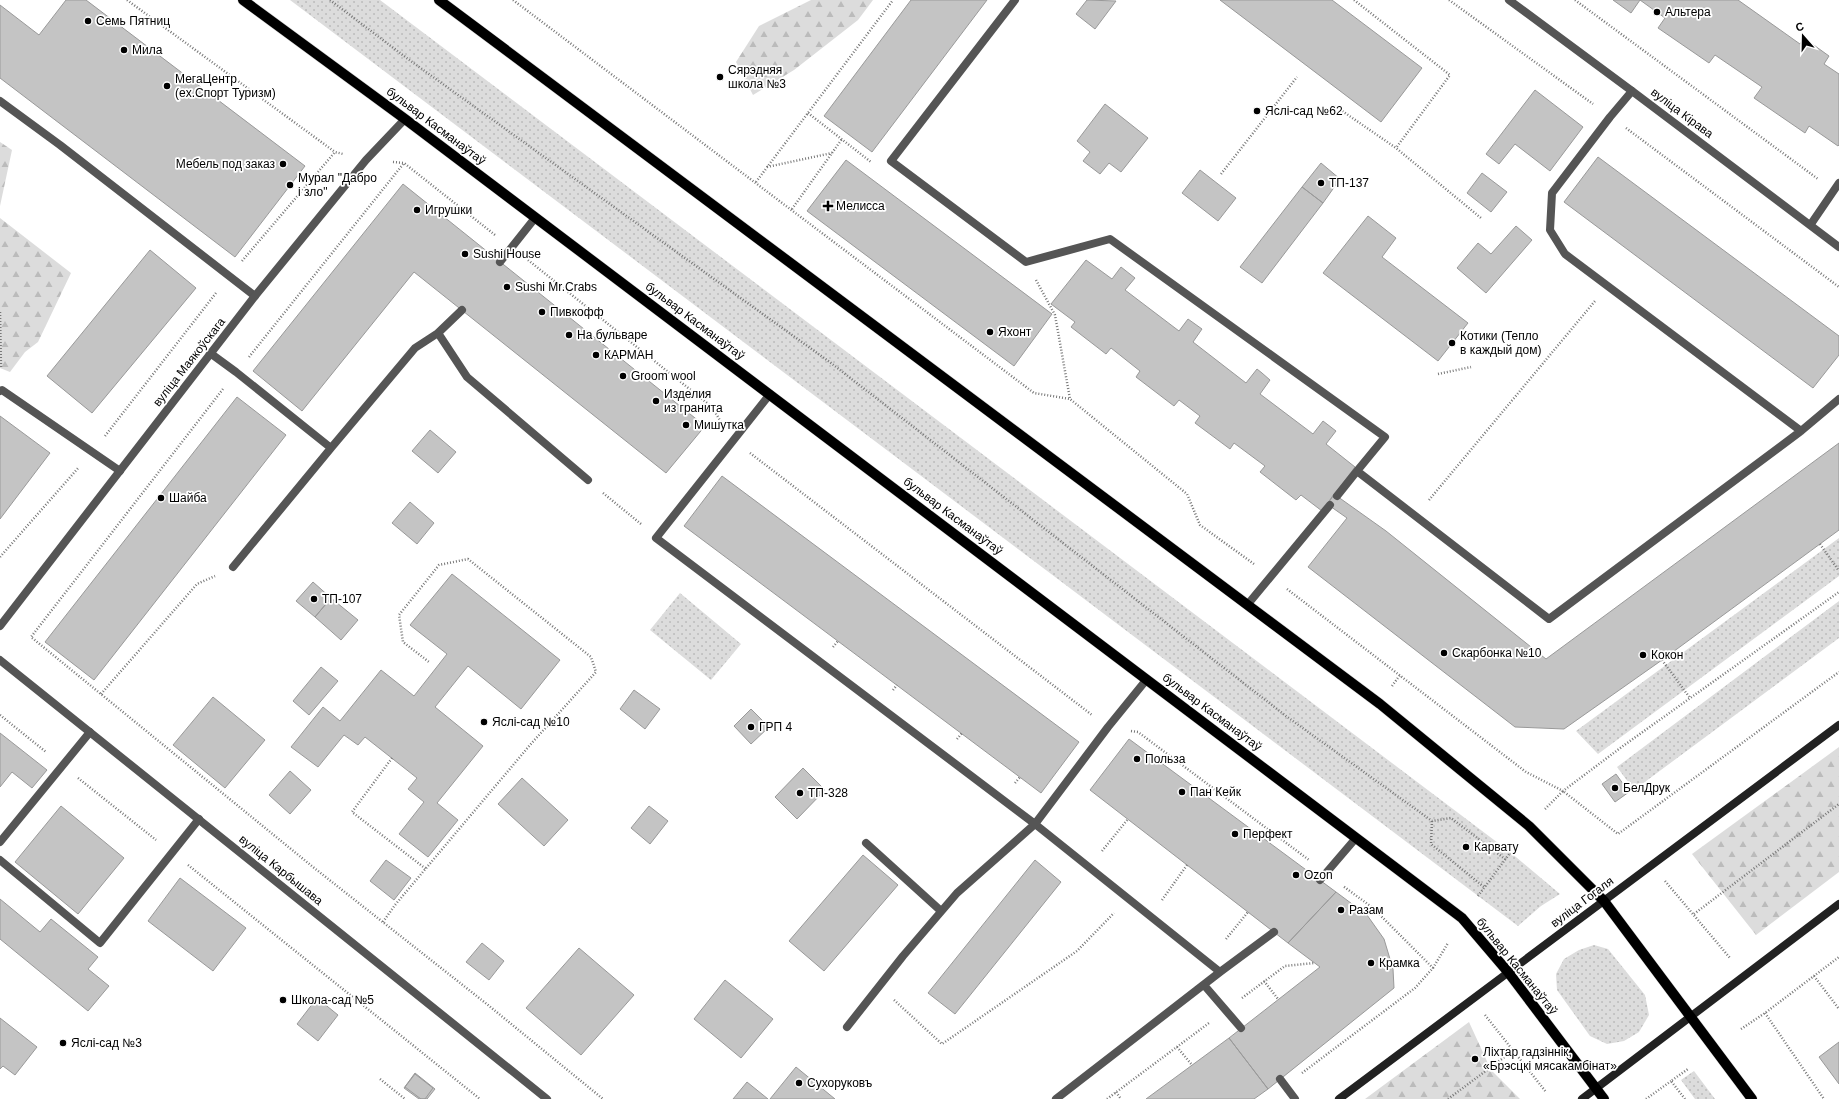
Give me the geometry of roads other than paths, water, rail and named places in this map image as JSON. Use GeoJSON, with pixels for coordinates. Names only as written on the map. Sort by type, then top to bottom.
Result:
{"type":"FeatureCollection","features":[{"type":"Feature","properties":{"kind":"main road","name":"бульвар Касманаўтаў"},"geometry":{"type":"LineString","coordinates":[[243,0],[405,119],[1462,918],[1508,972],[1604,1099]]}},
{"type":"Feature","properties":{"kind":"main road"},"geometry":{"type":"LineString","coordinates":[[439,0],[1380,704],[1528,826],[1604,901],[1692,1016],[1752,1099]]}},
{"type":"Feature","properties":{"kind":"street"},"geometry":{"type":"LineString","coordinates":[[1015,0],[892,161],[1026,262],[1110,239],[1385,437],[1337,496]]}},
{"type":"Feature","properties":{"kind":"street","name":"вуліца Кірава"},"geometry":{"type":"LineString","coordinates":[[1509,0],[1632,90],[1811,224],[1839,247]]}},
{"type":"Feature","properties":{"kind":"street"},"geometry":{"type":"LineString","coordinates":[[1632,90],[1552,194],[1550,230],[1565,254],[1801,431]]}},
{"type":"Feature","properties":{"kind":"street"},"geometry":{"type":"LineString","coordinates":[[0,101],[255,296]]}},
{"type":"Feature","properties":{"kind":"street","name":"вуліца Маякоўскага"},"geometry":{"type":"LineString","coordinates":[[0,626],[255,296],[366,160],[405,119]]}},
{"type":"Feature","properties":{"kind":"street"},"geometry":{"type":"LineString","coordinates":[[1811,224],[1839,183]]}},
{"type":"Feature","properties":{"kind":"street"},"geometry":{"type":"LineString","coordinates":[[500,262],[535,218]]}},
{"type":"Feature","properties":{"kind":"street"},"geometry":{"type":"LineString","coordinates":[[233,567],[415,348],[438,333],[462,310]]}},
{"type":"Feature","properties":{"kind":"street"},"geometry":{"type":"LineString","coordinates":[[438,333],[467,377],[588,480]]}},
{"type":"Feature","properties":{"kind":"street"},"geometry":{"type":"LineString","coordinates":[[210,353],[331,448]]}},
{"type":"Feature","properties":{"kind":"street"},"geometry":{"type":"LineString","coordinates":[[1,390],[120,471]]}},
{"type":"Feature","properties":{"kind":"street"},"geometry":{"type":"LineString","coordinates":[[770,394],[656,538],[1035,824],[1220,972]]}},
{"type":"Feature","properties":{"kind":"street"},"geometry":{"type":"LineString","coordinates":[[1358,471],[1549,619],[1801,431],[1839,399]]}},
{"type":"Feature","properties":{"kind":"street"},"geometry":{"type":"LineString","coordinates":[[1248,604],[1330,505]]}},
{"type":"Feature","properties":{"kind":"street","name":"вуліца Карбышава"},"geometry":{"type":"LineString","coordinates":[[0,660],[547,1099]]}},
{"type":"Feature","properties":{"kind":"street"},"geometry":{"type":"LineString","coordinates":[[847,1027],[879,986],[957,893],[1035,824],[1108,727],[1147,679]]}},
{"type":"Feature","properties":{"kind":"street","name":"вуліца Гогаля"},"geometry":{"type":"LineString","coordinates":[[1339,1099],[1839,725]]}},
{"type":"Feature","properties":{"kind":"street"},"geometry":{"type":"LineString","coordinates":[[0,842],[90,732]]}},
{"type":"Feature","properties":{"kind":"street"},"geometry":{"type":"LineString","coordinates":[[0,860],[100,943],[199,819]]}},
{"type":"Feature","properties":{"kind":"street"},"geometry":{"type":"LineString","coordinates":[[1320,880],[1356,838]]}},
{"type":"Feature","properties":{"kind":"street"},"geometry":{"type":"LineString","coordinates":[[866,843],[941,911]]}},
{"type":"Feature","properties":{"kind":"street"},"geometry":{"type":"LineString","coordinates":[[1582,1099],[1839,904]]}},
{"type":"Feature","properties":{"kind":"street"},"geometry":{"type":"LineString","coordinates":[[1056,1099],[1274,932]]}},
{"type":"Feature","properties":{"kind":"street"},"geometry":{"type":"LineString","coordinates":[[1204,985],[1241,1028]]}},
{"type":"Feature","properties":{"kind":"street"},"geometry":{"type":"LineString","coordinates":[[1283,1082],[1295,1099]]}},
{"type":"Feature","properties":{"kind":"place","name":"Альтера"},"geometry":{"type":"Point","coordinates":[1657,12]}},
{"type":"Feature","properties":{"kind":"place","name":"Семь Пятниц"},"geometry":{"type":"Point","coordinates":[88,21]}},
{"type":"Feature","properties":{"kind":"place","name":"Мила"},"geometry":{"type":"Point","coordinates":[124,50]}},
{"type":"Feature","properties":{"kind":"place","name":"Сярэдняя школа №3"},"geometry":{"type":"Point","coordinates":[720,77]}},
{"type":"Feature","properties":{"kind":"place","name":"МегаЦентр (ex.Спорт Туризм)"},"geometry":{"type":"Point","coordinates":[167,86]}},
{"type":"Feature","properties":{"kind":"place","name":"Яслі-сад №62"},"geometry":{"type":"Point","coordinates":[1257,111]}},
{"type":"Feature","properties":{"kind":"place","name":"Мебель под заказ"},"geometry":{"type":"Point","coordinates":[283,164]}},
{"type":"Feature","properties":{"kind":"place","name":"ТП-137"},"geometry":{"type":"Point","coordinates":[1321,183]}},
{"type":"Feature","properties":{"kind":"place","name":"Мурал \"Дабро і зло\""},"geometry":{"type":"Point","coordinates":[290,185]}},
{"type":"Feature","properties":{"kind":"place","name":"Мелисса"},"geometry":{"type":"Point","coordinates":[828,206]}},
{"type":"Feature","properties":{"kind":"place","name":"Игрушки"},"geometry":{"type":"Point","coordinates":[417,210]}},
{"type":"Feature","properties":{"kind":"place","name":"Sushi House"},"geometry":{"type":"Point","coordinates":[465,254]}},
{"type":"Feature","properties":{"kind":"place","name":"Sushi Mr.Crabs"},"geometry":{"type":"Point","coordinates":[507,287]}},
{"type":"Feature","properties":{"kind":"place","name":"Пивкофф"},"geometry":{"type":"Point","coordinates":[542,312]}},
{"type":"Feature","properties":{"kind":"place","name":"Яхонт"},"geometry":{"type":"Point","coordinates":[990,332]}},
{"type":"Feature","properties":{"kind":"place","name":"На бульваре"},"geometry":{"type":"Point","coordinates":[569,335]}},
{"type":"Feature","properties":{"kind":"place","name":"Котики (Тепло в каждый дом)"},"geometry":{"type":"Point","coordinates":[1452,343]}},
{"type":"Feature","properties":{"kind":"place","name":"КАРМАН"},"geometry":{"type":"Point","coordinates":[596,355]}},
{"type":"Feature","properties":{"kind":"place","name":"Groom wool"},"geometry":{"type":"Point","coordinates":[623,376]}},
{"type":"Feature","properties":{"kind":"place","name":"Изделия из гранита"},"geometry":{"type":"Point","coordinates":[656,401]}},
{"type":"Feature","properties":{"kind":"place","name":"Мишутка"},"geometry":{"type":"Point","coordinates":[686,425]}},
{"type":"Feature","properties":{"kind":"place","name":"Шайба"},"geometry":{"type":"Point","coordinates":[161,498]}},
{"type":"Feature","properties":{"kind":"place","name":"ТП-107"},"geometry":{"type":"Point","coordinates":[314,599]}},
{"type":"Feature","properties":{"kind":"place","name":"Скарбонка №10"},"geometry":{"type":"Point","coordinates":[1444,653]}},
{"type":"Feature","properties":{"kind":"place","name":"Кокон"},"geometry":{"type":"Point","coordinates":[1643,655]}},
{"type":"Feature","properties":{"kind":"place","name":"Яслі-сад №10"},"geometry":{"type":"Point","coordinates":[484,722]}},
{"type":"Feature","properties":{"kind":"place","name":"ГРП 4"},"geometry":{"type":"Point","coordinates":[751,727]}},
{"type":"Feature","properties":{"kind":"place","name":"Польза"},"geometry":{"type":"Point","coordinates":[1137,759]}},
{"type":"Feature","properties":{"kind":"place","name":"БелДрук"},"geometry":{"type":"Point","coordinates":[1615,788]}},
{"type":"Feature","properties":{"kind":"place","name":"Пан Кейк"},"geometry":{"type":"Point","coordinates":[1182,792]}},
{"type":"Feature","properties":{"kind":"place","name":"ТП-328"},"geometry":{"type":"Point","coordinates":[800,793]}},
{"type":"Feature","properties":{"kind":"place","name":"Перфект"},"geometry":{"type":"Point","coordinates":[1235,834]}},
{"type":"Feature","properties":{"kind":"place","name":"Карвату"},"geometry":{"type":"Point","coordinates":[1466,847]}},
{"type":"Feature","properties":{"kind":"place","name":"Ozon"},"geometry":{"type":"Point","coordinates":[1296,875]}},
{"type":"Feature","properties":{"kind":"place","name":"Разам"},"geometry":{"type":"Point","coordinates":[1341,910]}},
{"type":"Feature","properties":{"kind":"place","name":"Крамка"},"geometry":{"type":"Point","coordinates":[1371,963]}},
{"type":"Feature","properties":{"kind":"place","name":"Школа-сад №5"},"geometry":{"type":"Point","coordinates":[283,1000]}},
{"type":"Feature","properties":{"kind":"place","name":"Яслі-сад №3"},"geometry":{"type":"Point","coordinates":[63,1043]}},
{"type":"Feature","properties":{"kind":"place","name":"Ліхтар гадзіннік, «Брэсцкі мясакамбінат»"},"geometry":{"type":"Point","coordinates":[1475,1059]}},
{"type":"Feature","properties":{"kind":"place","name":"Сухоруковъ"},"geometry":{"type":"Point","coordinates":[799,1083]}}]}
